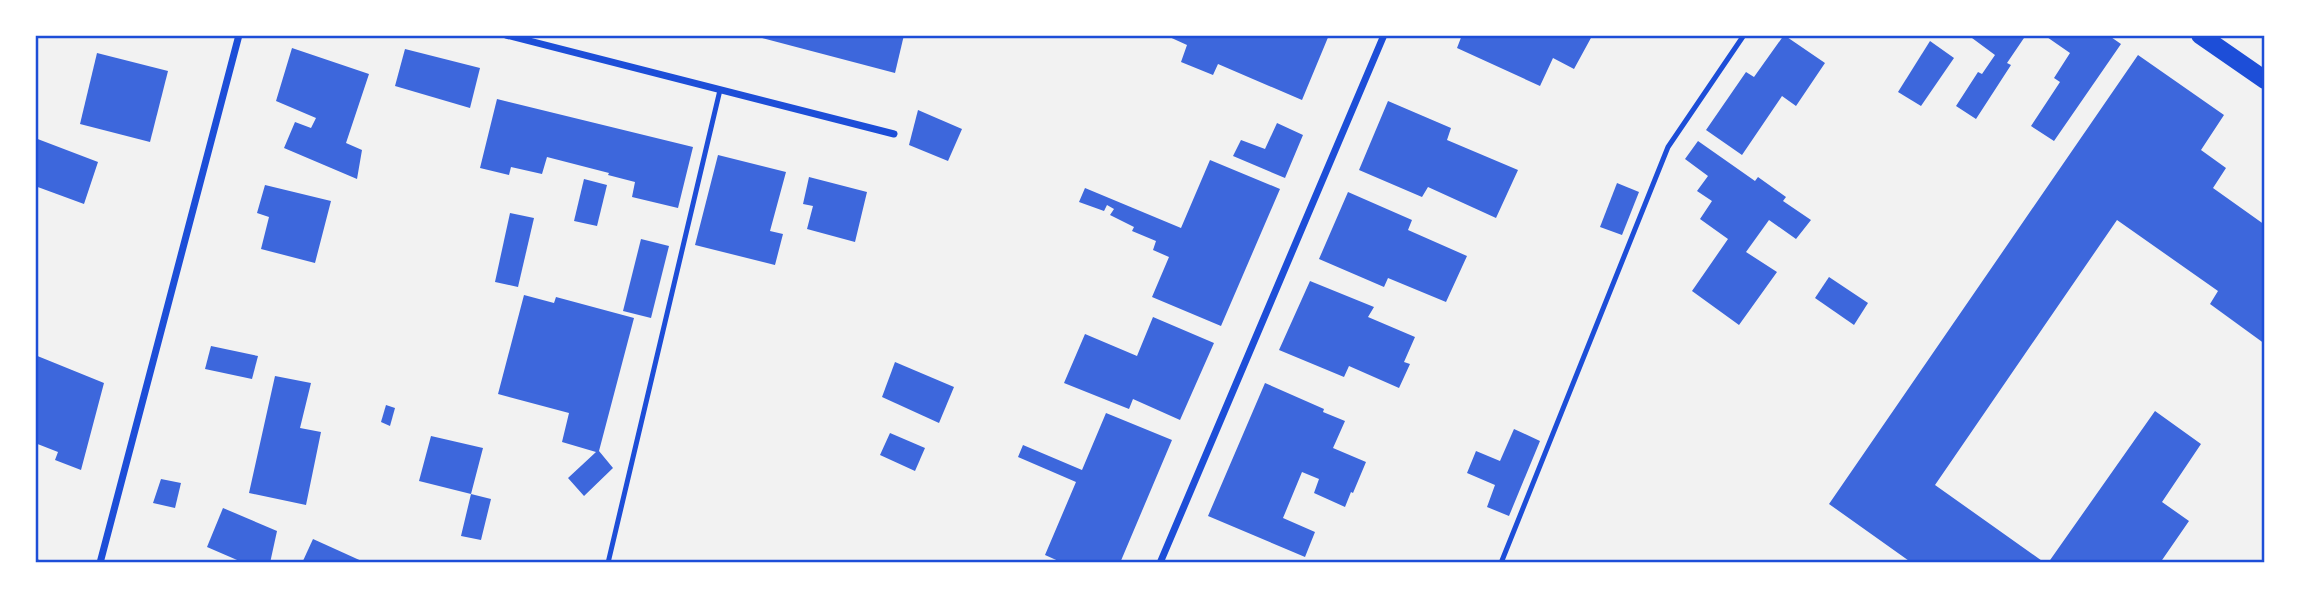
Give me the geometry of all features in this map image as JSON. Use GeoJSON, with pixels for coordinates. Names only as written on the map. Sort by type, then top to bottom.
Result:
{"type":"FeatureCollection","features":[{"type":"Feature","properties":{"kind":"main road"},"geometry":{"type":"LineString","coordinates":[[2200,35],[2265,80]]}},
{"type":"Feature","properties":{"kind":"street"},"geometry":{"type":"LineString","coordinates":[[100,563],[239,35]]}},
{"type":"Feature","properties":{"kind":"street"},"geometry":{"type":"LineString","coordinates":[[506,35],[894,134]]}},
{"type":"Feature","properties":{"kind":"street"},"geometry":{"type":"LineString","coordinates":[[1160,563],[1384,35]]}},
{"type":"Feature","properties":{"kind":"lane"},"geometry":{"type":"LineString","coordinates":[[1502,563],[1668,146],[1744,35]]}},
{"type":"Feature","properties":{"kind":"lane"},"geometry":{"type":"LineString","coordinates":[[608,563],[720,89]]}},
{"type":"Feature","properties":{"kind":"building"},"geometry":{"type":"Polygon","coordinates":[[[751,35],[904,35],[895,73],[751,35]]]}},
{"type":"Feature","properties":{"kind":"building"},"geometry":{"type":"Polygon","coordinates":[[[1165,35],[1329,35],[1302,100],[1218,64],[1213,75],[1181,62],[1187,45],[1165,35]]]}},
{"type":"Feature","properties":{"kind":"building"},"geometry":{"type":"Polygon","coordinates":[[[1462,35],[1592,36],[1574,69],[1553,58],[1540,86],[1457,48],[1462,35]]]}},
{"type":"Feature","properties":{"kind":"building"},"geometry":{"type":"Polygon","coordinates":[[[1784,35],[1825,63],[1796,106],[1782,96],[1742,155],[1706,130],[1746,72],[1754,77],[1784,35]]]}},
{"type":"Feature","properties":{"kind":"building"},"geometry":{"type":"Polygon","coordinates":[[[1974,35],[2026,35],[2007,63],[2011,65],[1976,119],[1956,106],[1978,72],[1982,74],[1995,55],[1972,38],[1974,35]]]}},
{"type":"Feature","properties":{"kind":"building"},"geometry":{"type":"Polygon","coordinates":[[[2044,35],[2108,35],[2121,44],[2054,141],[2031,126],[2060,82],[2054,78],[2070,53],[2044,35]]]}},
{"type":"Feature","properties":{"kind":"building"},"geometry":{"type":"Polygon","coordinates":[[[1930,41],[1954,58],[1921,106],[1898,92],[1930,41]]]}},
{"type":"Feature","properties":{"kind":"building"},"geometry":{"type":"Polygon","coordinates":[[[292,48],[369,74],[346,143],[362,150],[357,179],[284,148],[295,122],[311,128],[316,118],[276,101],[292,48]]]}},
{"type":"Feature","properties":{"kind":"building"},"geometry":{"type":"Polygon","coordinates":[[[405,49],[480,68],[470,108],[395,86],[405,49]]]}},
{"type":"Feature","properties":{"kind":"building"},"geometry":{"type":"Polygon","coordinates":[[[97,53],[168,71],[150,142],[80,124],[97,53]]]}},
{"type":"Feature","properties":{"kind":"building"},"geometry":{"type":"Polygon","coordinates":[[[2138,55],[2224,115],[2201,150],[2226,168],[2213,188],[2265,225],[2265,344],[2210,304],[2218,291],[2117,220],[1935,485],[2045,563],[1912,563],[1829,504],[2138,55]]]}},
{"type":"Feature","properties":{"kind":"building"},"geometry":{"type":"Polygon","coordinates":[[[497,99],[693,147],[678,208],[632,197],[635,182],[547,157],[542,174],[511,167],[509,175],[480,168],[497,99]]]}},
{"type":"Feature","properties":{"kind":"building"},"geometry":{"type":"Polygon","coordinates":[[[1388,101],[1451,128],[1447,140],[1518,170],[1496,218],[1428,187],[1422,197],[1359,170],[1388,101]]]}},
{"type":"Feature","properties":{"kind":"building"},"geometry":{"type":"Polygon","coordinates":[[[918,110],[962,129],[948,161],[909,145],[918,110]]]}},
{"type":"Feature","properties":{"kind":"building"},"geometry":{"type":"Polygon","coordinates":[[[1277,123],[1303,135],[1285,178],[1233,156],[1241,140],[1265,149],[1277,123]]]}},
{"type":"Feature","properties":{"kind":"building"},"geometry":{"type":"Polygon","coordinates":[[[35,138],[98,162],[84,204],[35,186],[35,138]]]}},
{"type":"Feature","properties":{"kind":"building"},"geometry":{"type":"Polygon","coordinates":[[[1698,141],[1755,181],[1758,177],[1786,197],[1783,201],[1811,220],[1796,239],[1769,220],[1746,252],[1777,272],[1739,325],[1692,291],[1728,239],[1700,219],[1712,201],[1697,191],[1708,176],[1685,159],[1698,141]]]}},
{"type":"Feature","properties":{"kind":"building"},"geometry":{"type":"Polygon","coordinates":[[[718,155],[786,172],[770,231],[783,234],[775,265],[695,245],[718,155]]]}},
{"type":"Feature","properties":{"kind":"building"},"geometry":{"type":"Polygon","coordinates":[[[1210,160],[1280,189],[1221,326],[1152,297],[1169,257],[1153,250],[1156,241],[1132,231],[1134,227],[1110,215],[1114,209],[1107,205],[1104,211],[1079,202],[1085,188],[1181,228],[1210,160]]]}},
{"type":"Feature","properties":{"kind":"building"},"geometry":{"type":"Polygon","coordinates":[[[809,177],[867,192],[855,242],[807,229],[813,206],[803,204],[809,177]]]}},
{"type":"Feature","properties":{"kind":"building"},"geometry":{"type":"Polygon","coordinates":[[[584,179],[607,185],[597,226],[574,221],[584,179]]]}},
{"type":"Feature","properties":{"kind":"building"},"geometry":{"type":"Polygon","coordinates":[[[1617,183],[1639,192],[1622,235],[1600,227],[1617,183]]]}},
{"type":"Feature","properties":{"kind":"building"},"geometry":{"type":"Polygon","coordinates":[[[265,185],[331,201],[315,263],[261,249],[269,217],[257,213],[265,185]]]}},
{"type":"Feature","properties":{"kind":"building"},"geometry":{"type":"Polygon","coordinates":[[[1348,192],[1412,220],[1408,230],[1467,256],[1446,302],[1388,278],[1384,287],[1319,259],[1348,192]]]}},
{"type":"Feature","properties":{"kind":"building"},"geometry":{"type":"Polygon","coordinates":[[[510,213],[534,218],[518,287],[495,282],[510,213]]]}},
{"type":"Feature","properties":{"kind":"building"},"geometry":{"type":"Polygon","coordinates":[[[641,239],[669,246],[651,318],[623,311],[641,239]]]}},
{"type":"Feature","properties":{"kind":"building"},"geometry":{"type":"Polygon","coordinates":[[[1829,277],[1868,303],[1854,325],[1815,298],[1829,277]]]}},
{"type":"Feature","properties":{"kind":"building"},"geometry":{"type":"Polygon","coordinates":[[[1310,281],[1374,307],[1368,317],[1415,337],[1404,362],[1410,364],[1399,388],[1349,366],[1344,377],[1279,350],[1310,281]]]}},
{"type":"Feature","properties":{"kind":"building"},"geometry":{"type":"Polygon","coordinates":[[[524,295],[554,303],[556,297],[634,318],[599,451],[613,468],[584,496],[568,478],[596,452],[562,442],[569,413],[498,394],[524,295]]]}},
{"type":"Feature","properties":{"kind":"building"},"geometry":{"type":"Polygon","coordinates":[[[1153,317],[1214,343],[1180,420],[1133,399],[1129,409],[1064,383],[1085,334],[1137,356],[1153,317]]]}},
{"type":"Feature","properties":{"kind":"building"},"geometry":{"type":"Polygon","coordinates":[[[211,346],[258,356],[252,379],[205,369],[211,346]]]}},
{"type":"Feature","properties":{"kind":"building"},"geometry":{"type":"Polygon","coordinates":[[[35,355],[104,383],[81,470],[55,460],[58,452],[35,443],[35,355]]]}},
{"type":"Feature","properties":{"kind":"building"},"geometry":{"type":"Polygon","coordinates":[[[895,362],[954,387],[939,423],[882,397],[895,362]]]}},
{"type":"Feature","properties":{"kind":"building"},"geometry":{"type":"Polygon","coordinates":[[[275,376],[311,383],[300,428],[321,432],[306,505],[249,493],[275,376]]]}},
{"type":"Feature","properties":{"kind":"building"},"geometry":{"type":"Polygon","coordinates":[[[1265,383],[1345,421],[1333,448],[1366,462],[1345,507],[1314,493],[1319,479],[1302,472],[1283,518],[1315,532],[1305,557],[1208,516],[1265,383]]]}},
{"type":"Feature","properties":{"kind":"building"},"geometry":{"type":"Polygon","coordinates":[[[386,405],[395,408],[390,426],[381,422],[386,405]]]}},
{"type":"Feature","properties":{"kind":"building"},"geometry":{"type":"Polygon","coordinates":[[[2155,411],[2201,444],[2162,502],[2189,521],[2160,563],[2048,563],[2155,411]]]}},
{"type":"Feature","properties":{"kind":"building"},"geometry":{"type":"Polygon","coordinates":[[[1106,413],[1172,440],[1120,563],[1063,563],[1045,555],[1076,482],[1018,457],[1023,445],[1082,470],[1106,413]]]}},
{"type":"Feature","properties":{"kind":"building"},"geometry":{"type":"Polygon","coordinates":[[[1514,429],[1540,441],[1509,516],[1487,507],[1495,485],[1467,473],[1476,451],[1500,461],[1514,429]]]}},
{"type":"Feature","properties":{"kind":"building"},"geometry":{"type":"Polygon","coordinates":[[[890,433],[925,448],[915,471],[880,455],[890,433]]]}},
{"type":"Feature","properties":{"kind":"building"},"geometry":{"type":"Polygon","coordinates":[[[431,436],[483,448],[471,494],[419,481],[431,436]]]}},
{"type":"Feature","properties":{"kind":"building"},"geometry":{"type":"Polygon","coordinates":[[[161,479],[181,483],[175,508],[153,503],[161,479]]]}},
{"type":"Feature","properties":{"kind":"building"},"geometry":{"type":"Polygon","coordinates":[[[471,494],[491,499],[481,540],[461,536],[471,494]]]}},
{"type":"Feature","properties":{"kind":"building"},"geometry":{"type":"Polygon","coordinates":[[[223,508],[277,531],[270,563],[244,563],[207,547],[223,508]]]}},
{"type":"Feature","properties":{"kind":"building"},"geometry":{"type":"Polygon","coordinates":[[[313,539],[366,563],[302,563],[313,539]]]}}]}
